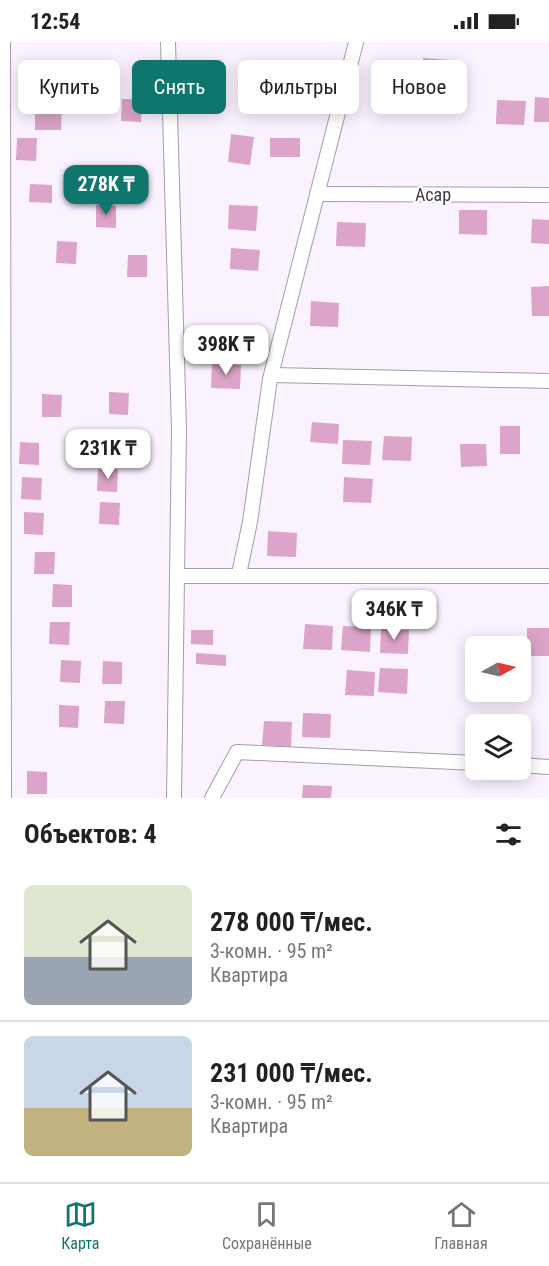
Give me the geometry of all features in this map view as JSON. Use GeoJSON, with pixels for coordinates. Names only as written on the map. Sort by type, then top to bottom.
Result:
{"type":"FeatureCollection","features":[{"type":"Feature","properties":{"kind":"street"},"geometry":{"type":"LineString","coordinates":[[3,42],[4,798]]}},
{"type":"Feature","properties":{"kind":"street"},"geometry":{"type":"LineString","coordinates":[[168,42],[179,430],[174,798]]}},
{"type":"Feature","properties":{"kind":"street"},"geometry":{"type":"LineString","coordinates":[[239,574],[250,522],[270,379],[273,375],[356,42]]}},
{"type":"Feature","properties":{"kind":"street","name":"Асар"},"geometry":{"type":"LineString","coordinates":[[317,194],[549,195]]}},
{"type":"Feature","properties":{"kind":"street"},"geometry":{"type":"LineString","coordinates":[[273,375],[549,381]]}},
{"type":"Feature","properties":{"kind":"street"},"geometry":{"type":"LineString","coordinates":[[177,576],[239,574],[549,576]]}},
{"type":"Feature","properties":{"kind":"street"},"geometry":{"type":"LineString","coordinates":[[212,798],[237,752],[465,762]]}},
{"type":"Feature","properties":{"kind":"street"},"geometry":{"type":"LineString","coordinates":[[531,766],[549,767]]}},
{"type":"Feature","properties":{"kind":"building"},"geometry":{"type":"Polygon","coordinates":[[[423,58],[451,60],[423,60],[423,58]]]}},
{"type":"Feature","properties":{"kind":"building"},"geometry":{"type":"Polygon","coordinates":[[[535,97],[549,98],[549,122],[534,122],[535,97]]]}},
{"type":"Feature","properties":{"kind":"building"},"geometry":{"type":"Polygon","coordinates":[[[122,99],[132,99],[132,114],[141,114],[141,122],[121,121],[122,99]]]}},
{"type":"Feature","properties":{"kind":"building"},"geometry":{"type":"Polygon","coordinates":[[[497,100],[526,101],[524,125],[496,124],[497,100]]]}},
{"type":"Feature","properties":{"kind":"building"},"geometry":{"type":"Polygon","coordinates":[[[35,114],[62,114],[61,130],[35,130],[35,114]]]}},
{"type":"Feature","properties":{"kind":"building"},"geometry":{"type":"Polygon","coordinates":[[[231,134],[254,137],[250,165],[228,162],[231,134]]]}},
{"type":"Feature","properties":{"kind":"building"},"geometry":{"type":"Polygon","coordinates":[[[17,138],[37,138],[36,161],[16,160],[17,138]]]}},
{"type":"Feature","properties":{"kind":"building"},"geometry":{"type":"Polygon","coordinates":[[[270,138],[300,138],[300,157],[270,157],[270,138]]]}},
{"type":"Feature","properties":{"kind":"building"},"geometry":{"type":"Polygon","coordinates":[[[30,184],[52,185],[52,203],[29,202],[30,184]]]}},
{"type":"Feature","properties":{"kind":"building"},"geometry":{"type":"Polygon","coordinates":[[[96,205],[116,206],[116,228],[96,227],[96,205]]]}},
{"type":"Feature","properties":{"kind":"building"},"geometry":{"type":"Polygon","coordinates":[[[229,205],[258,206],[256,231],[228,229],[229,205]]]}},
{"type":"Feature","properties":{"kind":"building"},"geometry":{"type":"Polygon","coordinates":[[[459,210],[487,210],[487,235],[459,234],[459,210]]]}},
{"type":"Feature","properties":{"kind":"building"},"geometry":{"type":"Polygon","coordinates":[[[532,219],[549,220],[549,244],[531,243],[532,219]]]}},
{"type":"Feature","properties":{"kind":"building"},"geometry":{"type":"Polygon","coordinates":[[[337,222],[366,223],[365,247],[336,246],[337,222]]]}},
{"type":"Feature","properties":{"kind":"building"},"geometry":{"type":"Polygon","coordinates":[[[57,241],[77,242],[76,264],[56,263],[57,241]]]}},
{"type":"Feature","properties":{"kind":"building"},"geometry":{"type":"Polygon","coordinates":[[[231,248],[260,250],[258,271],[230,269],[231,248]]]}},
{"type":"Feature","properties":{"kind":"building"},"geometry":{"type":"Polygon","coordinates":[[[128,255],[147,255],[147,277],[127,277],[128,255]]]}},
{"type":"Feature","properties":{"kind":"building"},"geometry":{"type":"Polygon","coordinates":[[[549,286],[549,316],[532,316],[531,287],[549,286]]]}},
{"type":"Feature","properties":{"kind":"building"},"geometry":{"type":"Polygon","coordinates":[[[311,301],[339,303],[338,327],[310,326],[311,301]]]}},
{"type":"Feature","properties":{"kind":"building"},"geometry":{"type":"Polygon","coordinates":[[[212,363],[241,365],[240,389],[211,388],[212,363]]]}},
{"type":"Feature","properties":{"kind":"building"},"geometry":{"type":"Polygon","coordinates":[[[109,392],[129,393],[128,415],[109,414],[109,392]]]}},
{"type":"Feature","properties":{"kind":"building"},"geometry":{"type":"Polygon","coordinates":[[[42,394],[62,395],[61,417],[42,417],[42,394]]]}},
{"type":"Feature","properties":{"kind":"building"},"geometry":{"type":"Polygon","coordinates":[[[312,422],[339,424],[338,444],[310,442],[312,422]]]}},
{"type":"Feature","properties":{"kind":"building"},"geometry":{"type":"Polygon","coordinates":[[[500,426],[520,426],[520,454],[500,454],[500,426]]]}},
{"type":"Feature","properties":{"kind":"building"},"geometry":{"type":"Polygon","coordinates":[[[112,435],[132,436],[131,458],[111,457],[112,435]]]}},
{"type":"Feature","properties":{"kind":"building"},"geometry":{"type":"Polygon","coordinates":[[[384,436],[412,437],[411,461],[382,460],[384,436]]]}},
{"type":"Feature","properties":{"kind":"building"},"geometry":{"type":"Polygon","coordinates":[[[343,440],[372,441],[370,465],[342,464],[343,440]]]}},
{"type":"Feature","properties":{"kind":"building"},"geometry":{"type":"Polygon","coordinates":[[[20,442],[39,443],[39,465],[19,464],[20,442]]]}},
{"type":"Feature","properties":{"kind":"building"},"geometry":{"type":"Polygon","coordinates":[[[460,444],[486,444],[487,466],[461,467],[460,444]]]}},
{"type":"Feature","properties":{"kind":"building"},"geometry":{"type":"Polygon","coordinates":[[[98,469],[118,469],[117,492],[97,491],[98,469]]]}},
{"type":"Feature","properties":{"kind":"building"},"geometry":{"type":"Polygon","coordinates":[[[22,477],[42,478],[41,500],[21,499],[22,477]]]}},
{"type":"Feature","properties":{"kind":"building"},"geometry":{"type":"Polygon","coordinates":[[[344,477],[373,479],[371,503],[343,502],[344,477]]]}},
{"type":"Feature","properties":{"kind":"building"},"geometry":{"type":"Polygon","coordinates":[[[100,502],[120,503],[119,525],[99,524],[100,502]]]}},
{"type":"Feature","properties":{"kind":"building"},"geometry":{"type":"Polygon","coordinates":[[[24,512],[44,513],[43,535],[24,534],[24,512]]]}},
{"type":"Feature","properties":{"kind":"building"},"geometry":{"type":"Polygon","coordinates":[[[268,531],[297,533],[296,557],[267,556],[268,531]]]}},
{"type":"Feature","properties":{"kind":"building"},"geometry":{"type":"Polygon","coordinates":[[[35,552],[55,552],[54,574],[34,574],[35,552]]]}},
{"type":"Feature","properties":{"kind":"building"},"geometry":{"type":"Polygon","coordinates":[[[53,584],[72,585],[72,607],[52,607],[53,584]]]}},
{"type":"Feature","properties":{"kind":"building"},"geometry":{"type":"Polygon","coordinates":[[[50,622],[70,622],[69,645],[49,644],[50,622]]]}},
{"type":"Feature","properties":{"kind":"building"},"geometry":{"type":"Polygon","coordinates":[[[305,624],[333,626],[332,650],[303,649],[305,624]]]}},
{"type":"Feature","properties":{"kind":"building"},"geometry":{"type":"Polygon","coordinates":[[[343,626],[371,627],[370,652],[341,650],[343,626]]]}},
{"type":"Feature","properties":{"kind":"building"},"geometry":{"type":"Polygon","coordinates":[[[527,628],[549,628],[549,656],[531,656],[531,636],[527,636],[527,628]]]}},
{"type":"Feature","properties":{"kind":"building"},"geometry":{"type":"Polygon","coordinates":[[[381,629],[409,630],[408,654],[380,653],[381,629]]]}},
{"type":"Feature","properties":{"kind":"building"},"geometry":{"type":"Polygon","coordinates":[[[191,630],[213,630],[213,645],[191,644],[191,630]]]}},
{"type":"Feature","properties":{"kind":"building"},"geometry":{"type":"Polygon","coordinates":[[[196,653],[226,655],[226,666],[196,664],[196,653]]]}},
{"type":"Feature","properties":{"kind":"building"},"geometry":{"type":"Polygon","coordinates":[[[61,660],[81,661],[80,683],[60,682],[61,660]]]}},
{"type":"Feature","properties":{"kind":"building"},"geometry":{"type":"Polygon","coordinates":[[[103,661],[122,662],[122,684],[102,684],[103,661]]]}},
{"type":"Feature","properties":{"kind":"building"},"geometry":{"type":"Polygon","coordinates":[[[380,668],[408,669],[407,694],[378,692],[380,668]]]}},
{"type":"Feature","properties":{"kind":"building"},"geometry":{"type":"Polygon","coordinates":[[[347,670],[375,672],[374,696],[345,695],[347,670]]]}},
{"type":"Feature","properties":{"kind":"building"},"geometry":{"type":"Polygon","coordinates":[[[105,701],[125,701],[124,724],[104,723],[105,701]]]}},
{"type":"Feature","properties":{"kind":"building"},"geometry":{"type":"Polygon","coordinates":[[[59,705],[79,706],[78,728],[59,727],[59,705]]]}},
{"type":"Feature","properties":{"kind":"building"},"geometry":{"type":"Polygon","coordinates":[[[303,713],[331,714],[330,738],[302,737],[303,713]]]}},
{"type":"Feature","properties":{"kind":"building"},"geometry":{"type":"Polygon","coordinates":[[[264,721],[292,722],[291,747],[262,745],[264,721]]]}},
{"type":"Feature","properties":{"kind":"building"},"geometry":{"type":"Polygon","coordinates":[[[27,771],[47,772],[47,794],[27,794],[27,771]]]}},
{"type":"Feature","properties":{"kind":"building"},"geometry":{"type":"Polygon","coordinates":[[[303,785],[332,786],[331,798],[302,798],[303,785]]]}}]}
